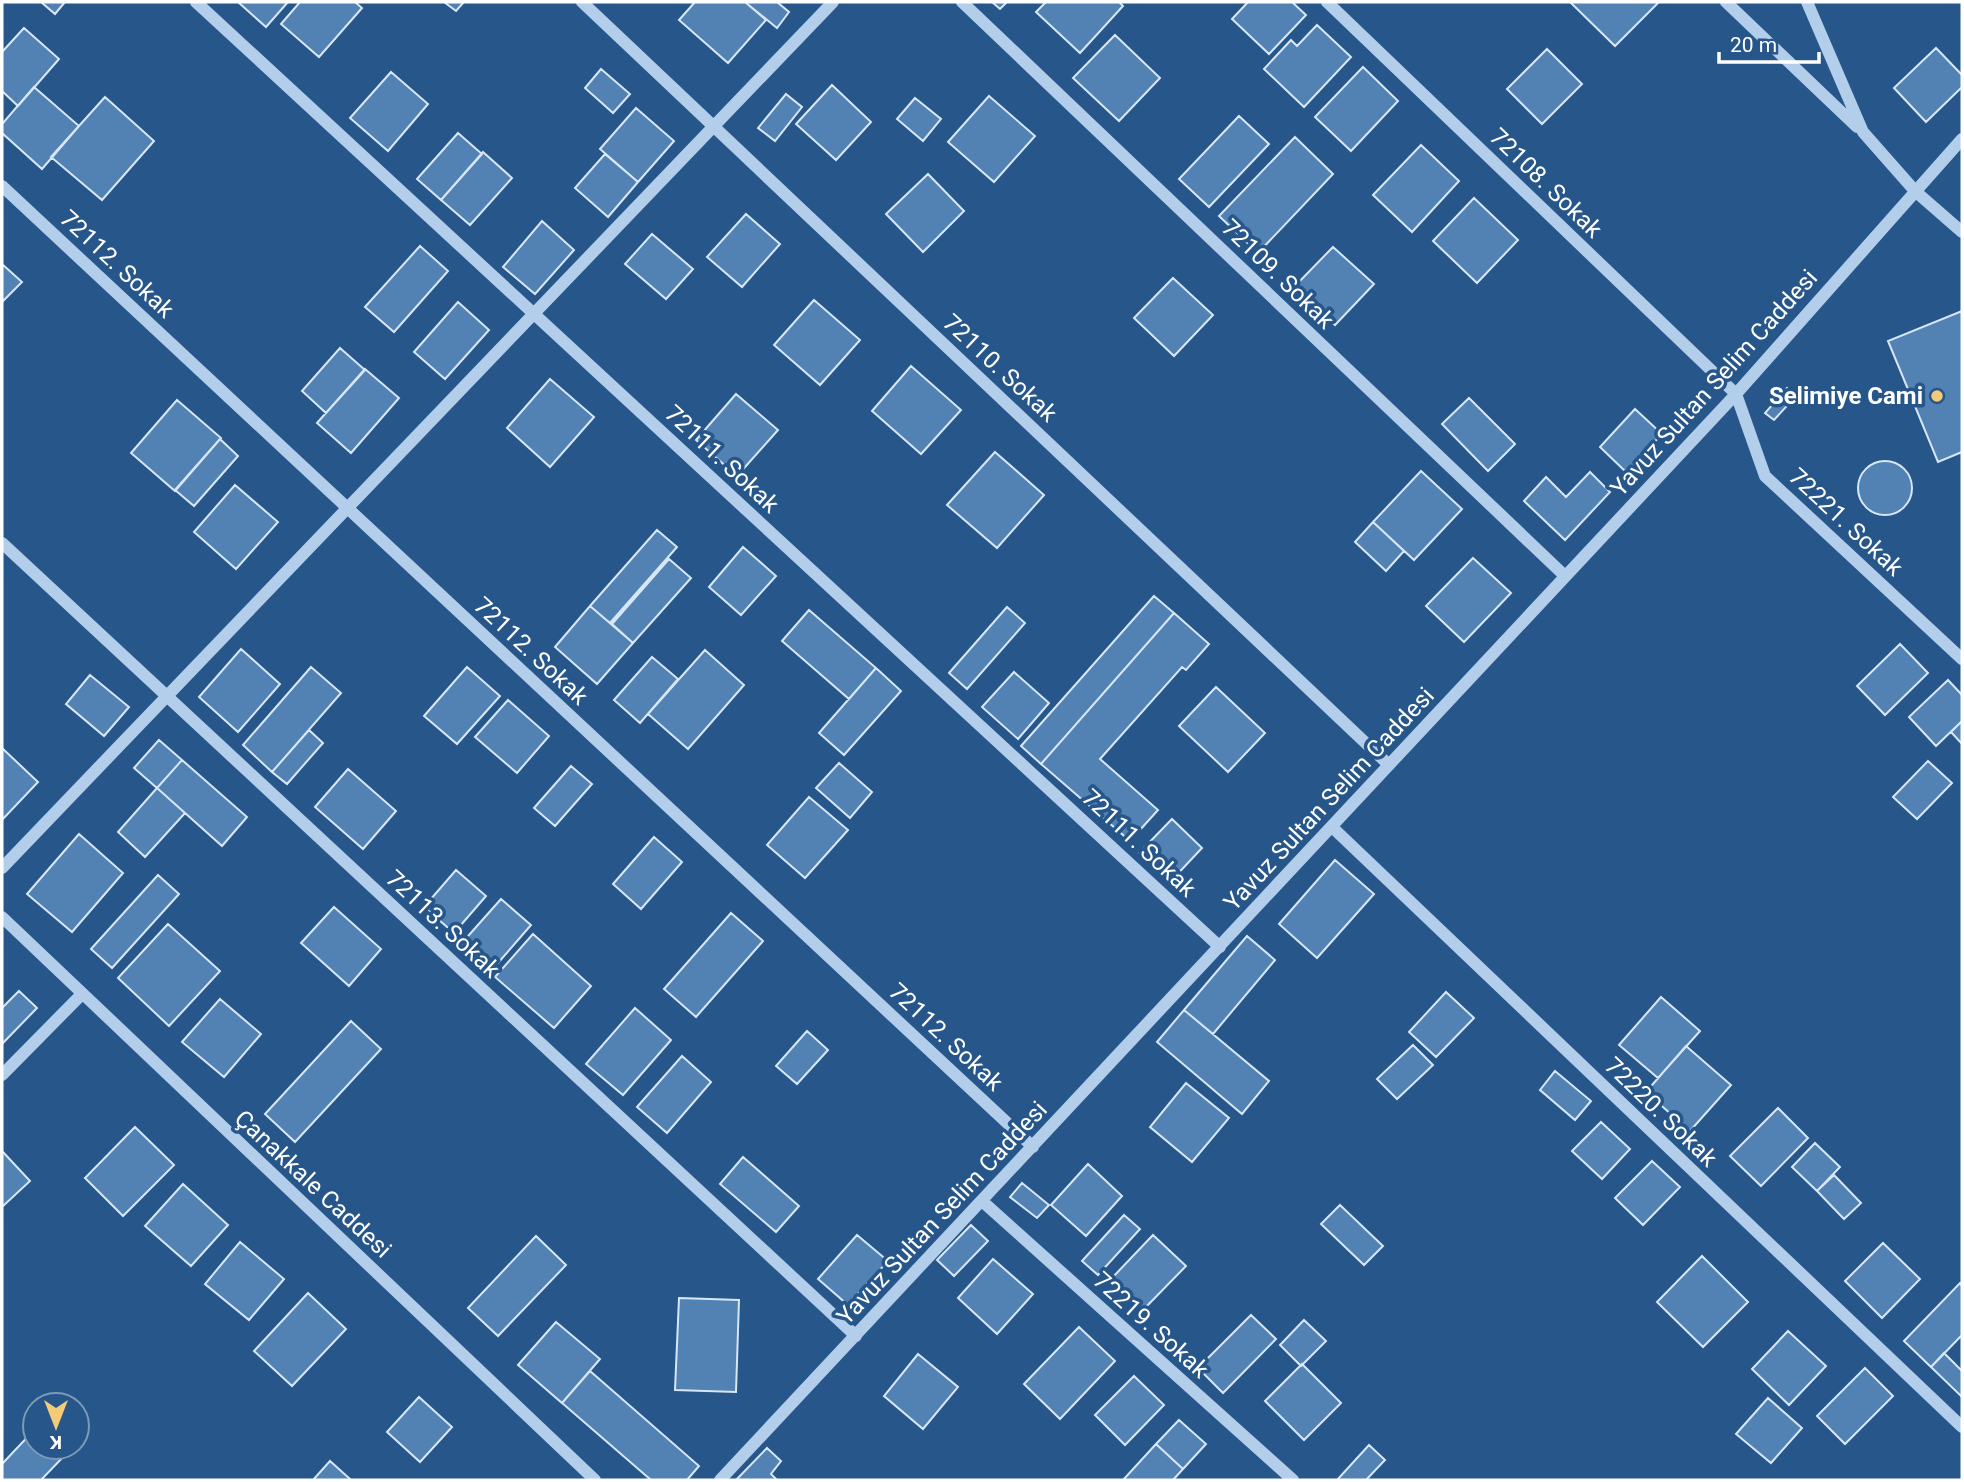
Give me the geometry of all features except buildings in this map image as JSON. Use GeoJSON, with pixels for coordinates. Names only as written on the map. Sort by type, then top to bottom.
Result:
{"type":"FeatureCollection","features":[{"type":"Feature","properties":{"kind":"street","name":"72111. Sokak"},"geometry":{"type":"LineString","coordinates":[[196,2],[1220,947]]}},
{"type":"Feature","properties":{"kind":"street","name":"72110. Sokak"},"geometry":{"type":"LineString","coordinates":[[582,2],[1389,765]]}},
{"type":"Feature","properties":{"kind":"street"},"geometry":{"type":"LineString","coordinates":[[2,868],[833,2]]}},
{"type":"Feature","properties":{"kind":"street","name":"72109. Sokak"},"geometry":{"type":"LineString","coordinates":[[962,2],[1565,576]]}},
{"type":"Feature","properties":{"kind":"street","name":"72108. Sokak"},"geometry":{"type":"LineString","coordinates":[[1327,2],[1736,394]]}},
{"type":"Feature","properties":{"kind":"street"},"geometry":{"type":"LineString","coordinates":[[1726,2],[1863,132],[1915,191],[1962,232]]}},
{"type":"Feature","properties":{"kind":"street"},"geometry":{"type":"LineString","coordinates":[[1807,2],[1863,132]]}},
{"type":"Feature","properties":{"kind":"street","name":"Yavuz Sultan Selim Caddesi"},"geometry":{"type":"LineString","coordinates":[[720,1480],[1736,394],[1962,139]]}},
{"type":"Feature","properties":{"kind":"street","name":"72112. Sokak"},"geometry":{"type":"LineString","coordinates":[[2,186],[1032,1147]]}},
{"type":"Feature","properties":{"kind":"street","name":"72221. Sokak"},"geometry":{"type":"LineString","coordinates":[[1736,394],[1765,476],[1962,659]]}},
{"type":"Feature","properties":{"kind":"street","name":"72113. Sokak"},"geometry":{"type":"LineString","coordinates":[[2,542],[856,1336]]}},
{"type":"Feature","properties":{"kind":"street","name":"72220. Sokak"},"geometry":{"type":"LineString","coordinates":[[1332,827],[1962,1427]]}},
{"type":"Feature","properties":{"kind":"street","name":"Çanakkale Caddesi"},"geometry":{"type":"LineString","coordinates":[[2,917],[596,1480]]}},
{"type":"Feature","properties":{"kind":"street"},"geometry":{"type":"LineString","coordinates":[[2,1075],[82,994]]}},
{"type":"Feature","properties":{"kind":"street","name":"72219. Sokak"},"geometry":{"type":"LineString","coordinates":[[982,1201],[1293,1480]]}},
{"type":"Feature","properties":{"kind":"place","name":"Selimiye Cami"},"geometry":{"type":"Point","coordinates":[1937,396]}}]}
